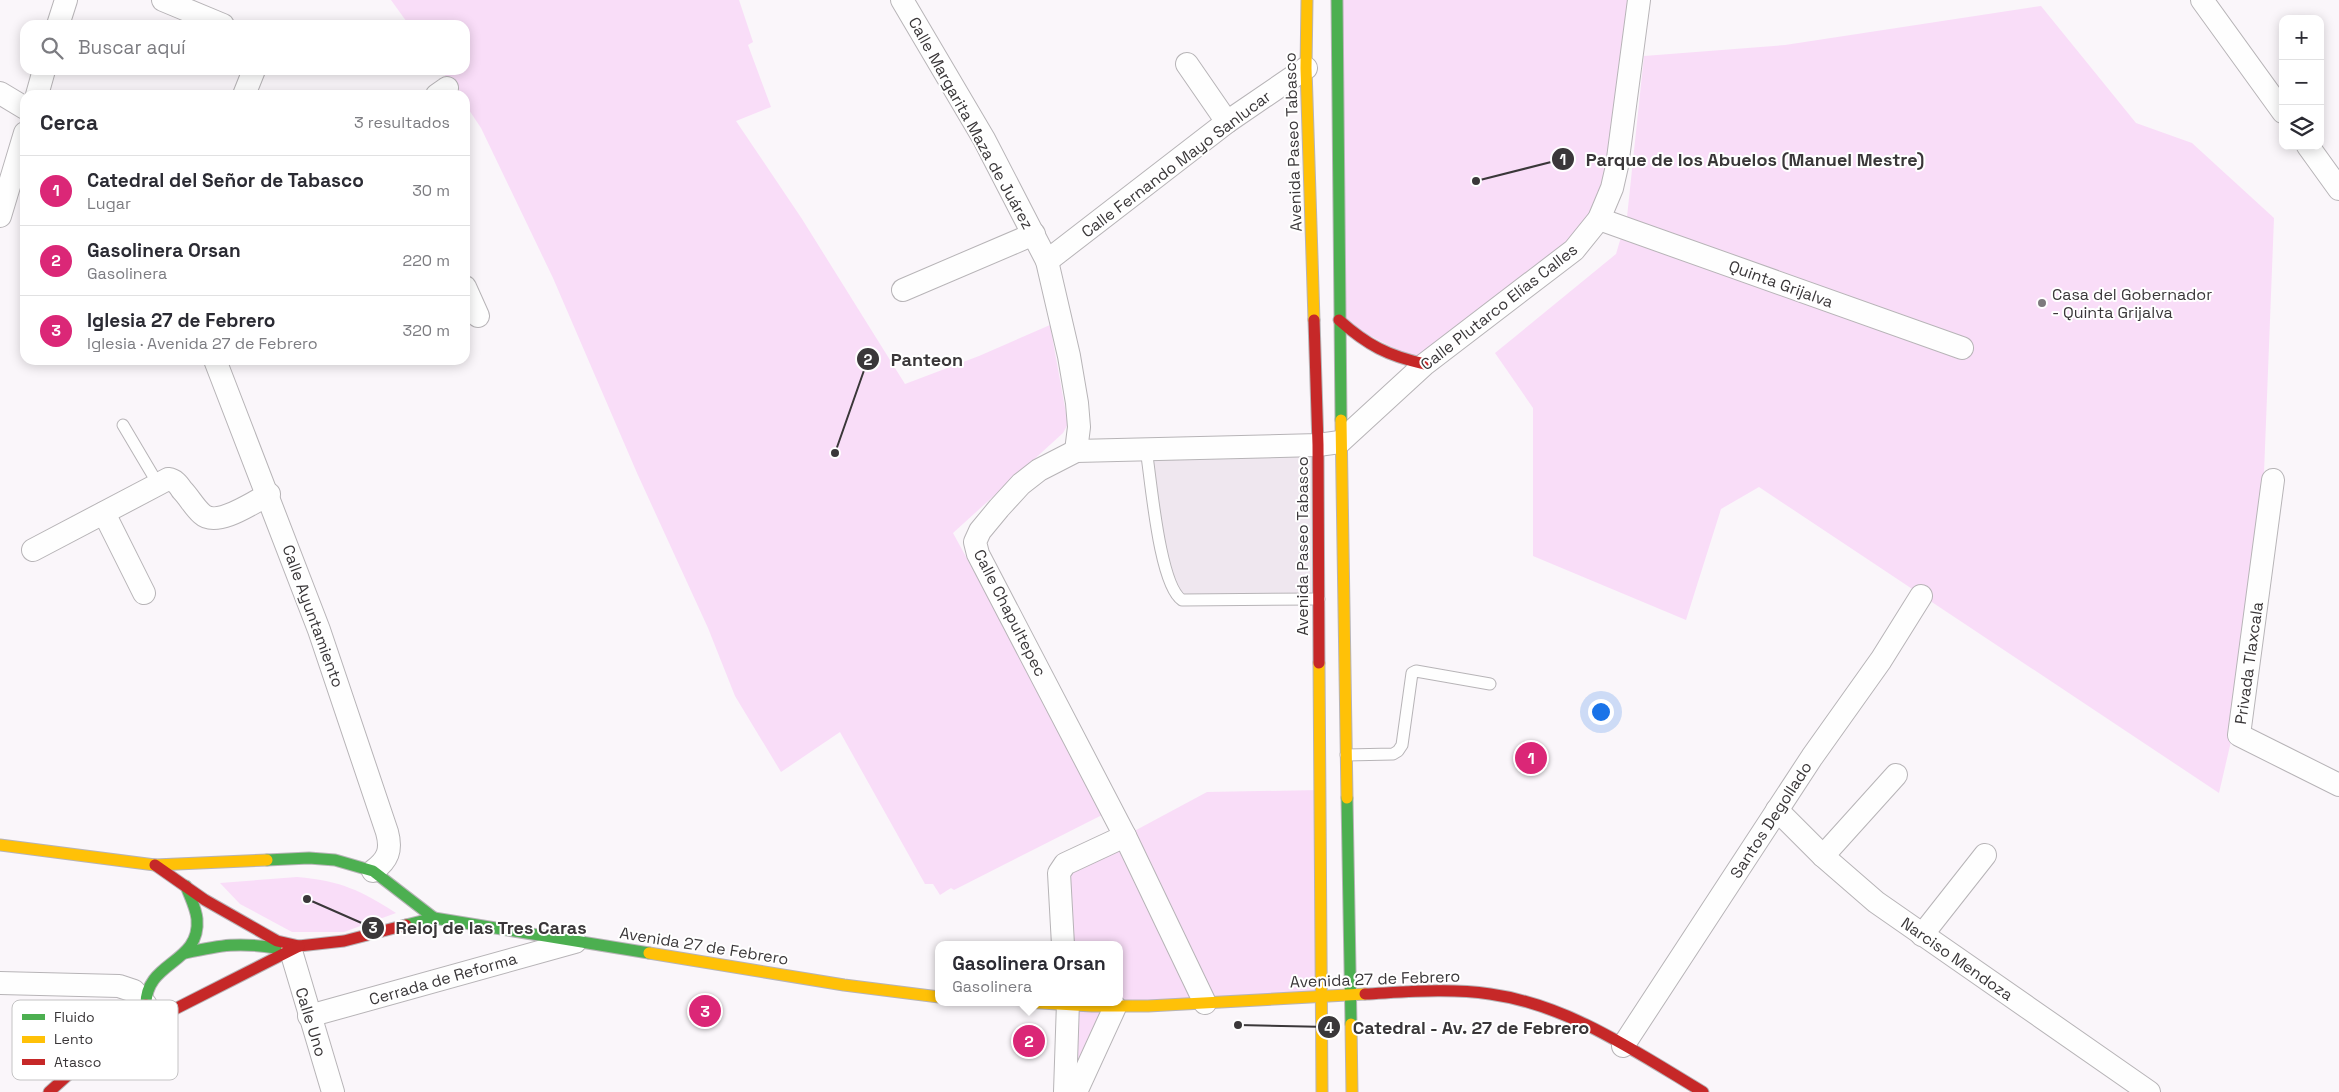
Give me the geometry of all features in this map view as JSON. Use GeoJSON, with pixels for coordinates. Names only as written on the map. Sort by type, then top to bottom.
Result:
{"type":"FeatureCollection","features":[{"type":"Feature","properties":{"kind":"main road","name":"Avenida Paseo Tabasco"},"geometry":{"type":"LineString","coordinates":[[1306,0],[1306,68],[1318,445],[1322,1092]]}},
{"type":"Feature","properties":{"kind":"main road"},"geometry":{"type":"LineString","coordinates":[[1337,0],[1340,442],[1352,1092]]}},
{"type":"Feature","properties":{"kind":"main road"},"geometry":{"type":"LineString","coordinates":[[1339,320],[1366,344],[1390,356],[1425,364]]}},
{"type":"Feature","properties":{"kind":"main road","name":"Avenida 27 de Febrero"},"geometry":{"type":"LineString","coordinates":[[0,845],[155,865],[309,858],[335,860],[373,871],[434,918]]}},
{"type":"Feature","properties":{"kind":"main road","name":"Avenida 27 de Febrero"},"geometry":{"type":"LineString","coordinates":[[155,865],[205,900],[260,932],[295,949],[344,941],[434,918],[844,985],[935,996]]}},
{"type":"Feature","properties":{"kind":"main road"},"geometry":{"type":"LineString","coordinates":[[146,1000],[147,990],[154,979],[184,953],[196,934],[197,921],[186,886]]}},
{"type":"Feature","properties":{"kind":"main road"},"geometry":{"type":"LineString","coordinates":[[184,953],[221,945],[246,943],[295,949]]}},
{"type":"Feature","properties":{"kind":"main road"},"geometry":{"type":"LineString","coordinates":[[178,1008],[295,949]]}},
{"type":"Feature","properties":{"kind":"main road","name":"Avenida 27 de Febrero"},"geometry":{"type":"LineString","coordinates":[[1099,1006],[1205,1003],[1350,994],[1461,992],[1504,996],[1558,1014],[1623,1046],[1703,1092]]}},
{"type":"Feature","properties":{"kind":"main road"},"geometry":{"type":"LineString","coordinates":[[49,1092],[62,1080]]}},
{"type":"Feature","properties":{"kind":"street"},"geometry":{"type":"LineString","coordinates":[[60,20],[66,0]]}},
{"type":"Feature","properties":{"kind":"street"},"geometry":{"type":"LineString","coordinates":[[163,0],[211,20]]}},
{"type":"Feature","properties":{"kind":"street","name":"Calle Margarita Maza de Juárez"},"geometry":{"type":"LineString","coordinates":[[902,0],[984,139],[1047,261],[1069,356],[1077,403],[1079,428],[1076,451]]}},
{"type":"Feature","properties":{"kind":"street","name":"Calle Plutarco Elías Calles"},"geometry":{"type":"LineString","coordinates":[[1340,442],[1425,364],[1574,250],[1599,219],[1612,188],[1617,166],[1639,0]]}},
{"type":"Feature","properties":{"kind":"street"},"geometry":{"type":"LineString","coordinates":[[2202,0],[2279,106]]}},
{"type":"Feature","properties":{"kind":"street"},"geometry":{"type":"LineString","coordinates":[[1187,64],[1227,122]]}},
{"type":"Feature","properties":{"kind":"street","name":"Calle Fernando Mayo Sanlucar"},"geometry":{"type":"LineString","coordinates":[[1047,261],[1227,122],[1306,68]]}},
{"type":"Feature","properties":{"kind":"street"},"geometry":{"type":"LineString","coordinates":[[38,90],[43,75]]}},
{"type":"Feature","properties":{"kind":"street"},"geometry":{"type":"LineString","coordinates":[[246,90],[252,75]]}},
{"type":"Feature","properties":{"kind":"street"},"geometry":{"type":"LineString","coordinates":[[0,93],[20,105]]}},
{"type":"Feature","properties":{"kind":"street"},"geometry":{"type":"LineString","coordinates":[[0,216],[20,150]]}},
{"type":"Feature","properties":{"kind":"street"},"geometry":{"type":"LineString","coordinates":[[2311,150],[2339,189]]}},
{"type":"Feature","properties":{"kind":"street","name":"Quinta Grijalva"},"geometry":{"type":"LineString","coordinates":[[1599,219],[1962,348]]}},
{"type":"Feature","properties":{"kind":"street"},"geometry":{"type":"LineString","coordinates":[[903,290],[1034,234]]}},
{"type":"Feature","properties":{"kind":"street"},"geometry":{"type":"LineString","coordinates":[[470,298],[478,316]]}},
{"type":"Feature","properties":{"kind":"street","name":"Calle Ayuntamiento"},"geometry":{"type":"LineString","coordinates":[[217,365],[319,630],[387,832],[390,843],[388,854],[383,863],[373,871]]}},
{"type":"Feature","properties":{"kind":"street","name":"Calle Chapultepec"},"geometry":{"type":"LineString","coordinates":[[1205,1003],[1125,836],[978,554],[975,542],[980,531],[1021,484],[1039,470],[1076,451],[1318,445],[1340,442]]}},
{"type":"Feature","properties":{"kind":"street"},"geometry":{"type":"LineString","coordinates":[[32,550],[168,479],[173,479],[203,516],[215,519],[227,516],[268,494]]}},
{"type":"Feature","properties":{"kind":"street","name":"Privada Tlaxcala"},"geometry":{"type":"LineString","coordinates":[[2274,480],[2239,735],[2339,785]]}},
{"type":"Feature","properties":{"kind":"street"},"geometry":{"type":"LineString","coordinates":[[104,513],[144,593]]}},
{"type":"Feature","properties":{"kind":"street","name":"Santos Degollado"},"geometry":{"type":"LineString","coordinates":[[1623,1046],[1778,810],[1881,660],[1921,596]]}},
{"type":"Feature","properties":{"kind":"street"},"geometry":{"type":"LineString","coordinates":[[1823,856],[1896,774]]}},
{"type":"Feature","properties":{"kind":"street","name":"Narciso Mendoza"},"geometry":{"type":"LineString","coordinates":[[1778,810],[1823,856],[1876,902],[2150,1092]]}},
{"type":"Feature","properties":{"kind":"street"},"geometry":{"type":"LineString","coordinates":[[1064,941],[1059,873],[1065,864],[1125,836]]}},
{"type":"Feature","properties":{"kind":"street"},"geometry":{"type":"LineString","coordinates":[[1922,935],[1985,855]]}},
{"type":"Feature","properties":{"kind":"street","name":"Cerrada de Reforma"},"geometry":{"type":"LineString","coordinates":[[309,1016],[577,942]]}},
{"type":"Feature","properties":{"kind":"street","name":"Calle Uno"},"geometry":{"type":"LineString","coordinates":[[295,949],[309,1016],[333,1092]]}},
{"type":"Feature","properties":{"kind":"street"},"geometry":{"type":"LineString","coordinates":[[0,983],[119,986],[134,991],[142,1000]]}},
{"type":"Feature","properties":{"kind":"street"},"geometry":{"type":"LineString","coordinates":[[1065,1092],[1068,1006]]}},
{"type":"Feature","properties":{"kind":"street"},"geometry":{"type":"LineString","coordinates":[[1076,1092],[1115,1007]]}},
{"type":"Feature","properties":{"kind":"lane"},"geometry":{"type":"LineString","coordinates":[[123,425],[158,484]]}},
{"type":"Feature","properties":{"kind":"lane"},"geometry":{"type":"LineString","coordinates":[[1146,449],[1163,566],[1177,596],[1182,600],[1318,599]]}},
{"type":"Feature","properties":{"kind":"lane"},"geometry":{"type":"LineString","coordinates":[[1346,755],[1393,754],[1398,751],[1402,745],[1412,672],[1416,671],[1490,684]]}},
{"type":"Feature","properties":{"kind":"shaded area"},"geometry":{"type":"Polygon","coordinates":[[[391,0],[739,0],[753,42],[748,45],[771,107],[736,121],[802,219],[905,384],[979,356],[1050,325],[1068,424],[1063,433],[953,533],[1106,813],[954,890],[951,888],[940,895],[933,884],[925,884],[840,732],[781,772],[735,696],[708,628],[637,473],[553,278],[481,128],[470,112],[470,90],[455,90],[445,75],[470,75],[470,20],[405,20],[391,0]]]}},
{"type":"Feature","properties":{"kind":"shaded area"},"geometry":{"type":"Polygon","coordinates":[[[1337,0],[1639,0],[1599,219],[1425,364],[1339,320],[1337,0]]]}},
{"type":"Feature","properties":{"kind":"shaded area"},"geometry":{"type":"Polygon","coordinates":[[[2041,6],[2136,123],[2192,143],[2274,218],[2264,473],[2232,737],[2219,793],[1759,487],[1721,509],[1686,620],[1533,556],[1533,408],[1495,353],[1616,254],[1627,217],[1644,56],[1785,45],[2041,6]]]}},
{"type":"Feature","properties":{"kind":"shaded area"},"geometry":{"type":"Polygon","coordinates":[[[1314,448],[1316,596],[1184,596],[1166,565],[1149,452],[1314,448]]]}},
{"type":"Feature","properties":{"kind":"shaded area"},"geometry":{"type":"Polygon","coordinates":[[[1319,790],[1320,995],[1115,1007],[1076,1092],[1068,1006],[1123,1006],[1123,941],[1063,941],[1065,864],[1125,836],[1207,792],[1319,790]]]}},
{"type":"Feature","properties":{"kind":"shaded area"},"geometry":{"type":"Polygon","coordinates":[[[297,877],[326,881],[350,888],[372,898],[396,913],[344,932],[292,932],[240,904],[220,883],[297,877]]]}},
{"type":"Feature","properties":{"kind":"traffic: fast"},"geometry":{"type":"LineString","coordinates":[[1337,0],[1341,420]]}},
{"type":"Feature","properties":{"kind":"traffic: fast"},"geometry":{"type":"LineString","coordinates":[[1347,798],[1351,1024]]}},
{"type":"Feature","properties":{"kind":"traffic: fast"},"geometry":{"type":"LineString","coordinates":[[267,860],[309,858],[335,860],[373,871],[434,918]]}},
{"type":"Feature","properties":{"kind":"traffic: fast"},"geometry":{"type":"LineString","coordinates":[[147,1000],[148,991],[154,979],[191,945],[196,934],[197,919],[186,886]]}},
{"type":"Feature","properties":{"kind":"traffic: fast"},"geometry":{"type":"LineString","coordinates":[[406,925],[434,918],[649,953]]}},
{"type":"Feature","properties":{"kind":"traffic: fast"},"geometry":{"type":"LineString","coordinates":[[185,953],[230,945],[276,948]]}},
{"type":"Feature","properties":{"kind":"traffic: slow"},"geometry":{"type":"LineString","coordinates":[[1307,0],[1306,68],[1314,320]]}},
{"type":"Feature","properties":{"kind":"traffic: slow"},"geometry":{"type":"LineString","coordinates":[[1341,420],[1347,798]]}},
{"type":"Feature","properties":{"kind":"traffic: slow"},"geometry":{"type":"LineString","coordinates":[[1319,663],[1322,1092]]}},
{"type":"Feature","properties":{"kind":"traffic: slow"},"geometry":{"type":"LineString","coordinates":[[0,845],[155,865],[267,860]]}},
{"type":"Feature","properties":{"kind":"traffic: slow"},"geometry":{"type":"LineString","coordinates":[[649,953],[844,985],[935,996]]}},
{"type":"Feature","properties":{"kind":"traffic: slow"},"geometry":{"type":"LineString","coordinates":[[1123,1006],[1365,994]]}},
{"type":"Feature","properties":{"kind":"traffic: slow"},"geometry":{"type":"LineString","coordinates":[[1092,1006],[1123,1006]]}},
{"type":"Feature","properties":{"kind":"traffic: slow"},"geometry":{"type":"LineString","coordinates":[[1351,1024],[1352,1092]]}},
{"type":"Feature","properties":{"kind":"traffic: jam"},"geometry":{"type":"LineString","coordinates":[[1314,320],[1318,445],[1319,663]]}},
{"type":"Feature","properties":{"kind":"traffic: jam"},"geometry":{"type":"LineString","coordinates":[[1339,320],[1369,343],[1389,353],[1425,364]]}},
{"type":"Feature","properties":{"kind":"traffic: jam"},"geometry":{"type":"LineString","coordinates":[[155,865],[205,900],[277,941],[299,946],[344,941],[406,925]]}},
{"type":"Feature","properties":{"kind":"traffic: jam"},"geometry":{"type":"LineString","coordinates":[[178,1007],[299,946]]}},
{"type":"Feature","properties":{"kind":"traffic: jam"},"geometry":{"type":"LineString","coordinates":[[1365,994],[1428,991],[1475,992],[1519,1000],[1547,1008],[1601,1032],[1703,1092]]}},
{"type":"Feature","properties":{"kind":"traffic: jam"},"geometry":{"type":"LineString","coordinates":[[49,1092],[62,1080]]}},
{"type":"Feature","properties":{"kind":"place","name":"Parque de los Abuelos (Manuel Mestre)"},"geometry":{"type":"Point","coordinates":[1476,181]}},
{"type":"Feature","properties":{"kind":"place","name":"Casa del Gobernador - Quinta Grijalva"},"geometry":{"type":"Point","coordinates":[2042,303]}},
{"type":"Feature","properties":{"kind":"place","name":"Panteon"},"geometry":{"type":"Point","coordinates":[835,453]}},
{"type":"Feature","properties":{"kind":"place","name":"Catedral del Señor de Tabasco"},"geometry":{"type":"Point","coordinates":[1531,758]}},
{"type":"Feature","properties":{"kind":"place","name":"Reloj de las Tres Caras"},"geometry":{"type":"Point","coordinates":[307,899]}},
{"type":"Feature","properties":{"kind":"place","name":"Iglesia 27 de Febrero"},"geometry":{"type":"Point","coordinates":[705,1011]}},
{"type":"Feature","properties":{"kind":"place","name":"Catedral - Av. 27 de Febrero"},"geometry":{"type":"Point","coordinates":[1238,1025]}},
{"type":"Feature","properties":{"kind":"place","name":"Gasolinera Orsan"},"geometry":{"type":"Point","coordinates":[1029,1041]}}]}
